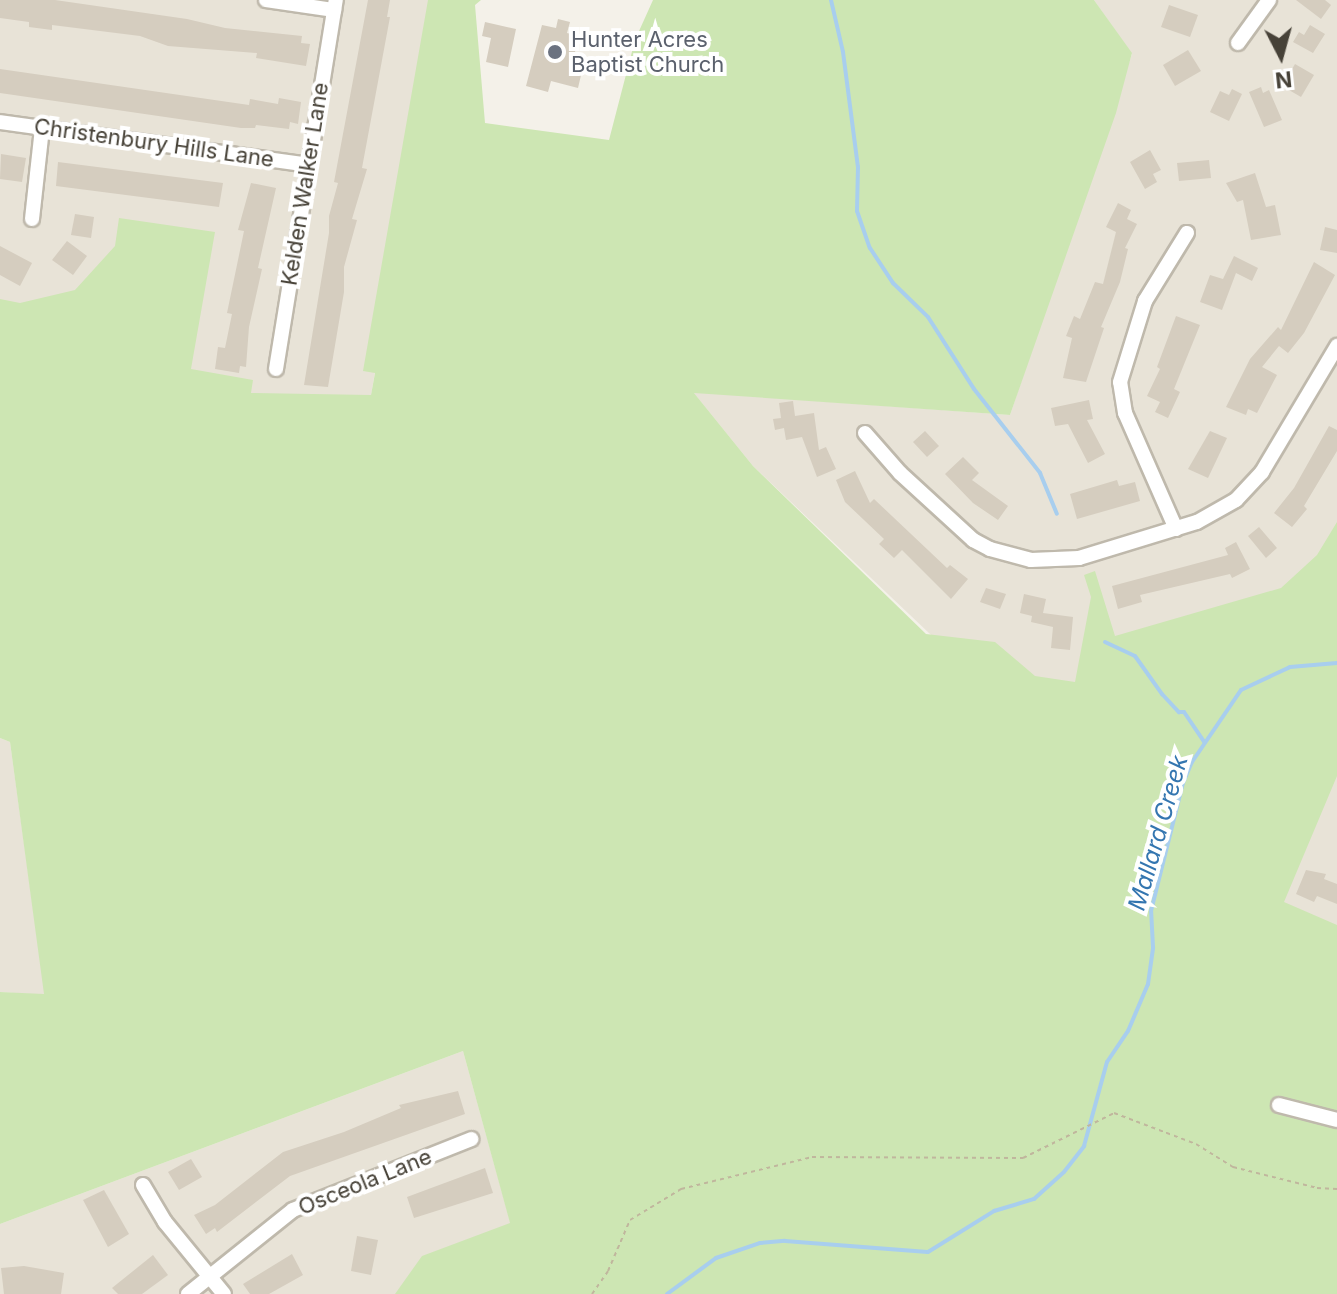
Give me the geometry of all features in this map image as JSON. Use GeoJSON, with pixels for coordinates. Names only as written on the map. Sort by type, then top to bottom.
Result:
{"type":"FeatureCollection","features":[{"type":"Feature","properties":{"kind":"street"},"geometry":{"type":"LineString","coordinates":[[266,0],[335,5]]}},
{"type":"Feature","properties":{"kind":"street"},"geometry":{"type":"LineString","coordinates":[[1238,43],[1269,0]]}},
{"type":"Feature","properties":{"kind":"street","name":"Kelden Walker Lane"},"geometry":{"type":"LineString","coordinates":[[276,369],[335,5]]}},
{"type":"Feature","properties":{"kind":"street","name":"Christenbury Hills Lane"},"geometry":{"type":"LineString","coordinates":[[0,122],[308,165]]}},
{"type":"Feature","properties":{"kind":"street"},"geometry":{"type":"LineString","coordinates":[[32,219],[42,128]]}},
{"type":"Feature","properties":{"kind":"street"},"geometry":{"type":"LineString","coordinates":[[1176,529],[1125,413],[1120,382],[1150,292],[1187,233]]}},
{"type":"Feature","properties":{"kind":"street"},"geometry":{"type":"LineString","coordinates":[[865,433],[900,473],[959,530],[990,549],[1031,560],[1079,558],[1176,529],[1220,511],[1250,488],[1337,346]]}},
{"type":"Feature","properties":{"kind":"street"},"geometry":{"type":"LineString","coordinates":[[1279,1105],[1337,1120]]}},
{"type":"Feature","properties":{"kind":"street","name":"Osceola Lane"},"geometry":{"type":"LineString","coordinates":[[188,1294],[293,1210],[471,1139]]}},
{"type":"Feature","properties":{"kind":"street"},"geometry":{"type":"LineString","coordinates":[[143,1185],[165,1222],[224,1294]]}},
{"type":"Feature","properties":{"kind":"path"},"geometry":{"type":"LineString","coordinates":[[592,1294],[608,1271],[630,1220],[681,1189],[812,1157],[1023,1158],[1114,1113],[1196,1144],[1233,1167],[1317,1188],[1337,1189]]}},
{"type":"Feature","properties":{"kind":"shaded area"},"geometry":{"type":"Polygon","coordinates":[[[0,0],[440,0],[371,395],[0,395],[0,0]]]}},
{"type":"Feature","properties":{"kind":"shaded area"},"geometry":{"type":"Polygon","coordinates":[[[1094,0],[1337,0],[1337,1020],[753,466],[693,392],[1010,415],[1132,54],[1094,0]]]}},
{"type":"Feature","properties":{"kind":"shaded area"},"geometry":{"type":"Polygon","coordinates":[[[0,738],[10,742],[45,995],[0,992],[0,738]]]}},
{"type":"Feature","properties":{"kind":"shaded area"},"geometry":{"type":"Polygon","coordinates":[[[463,1051],[530,1294],[0,1294],[0,1224],[463,1051]]]}},
{"type":"Feature","properties":{"kind":"green space"},"geometry":{"type":"Polygon","coordinates":[[[428,0],[481,0],[475,5],[485,123],[609,140],[635,40],[653,0],[1094,0],[1132,53],[1116,113],[1010,415],[694,393],[753,466],[926,634],[995,642],[1035,676],[1075,682],[1091,597],[1084,575],[1095,571],[1115,636],[1281,588],[1317,555],[1337,522],[1337,776],[1284,902],[1337,925],[1337,1294],[395,1294],[422,1256],[510,1223],[463,1051],[0,1224],[0,992],[44,994],[10,742],[0,738],[0,299],[20,303],[75,290],[115,246],[119,218],[215,232],[191,369],[253,380],[251,393],[371,395],[375,373],[363,371],[428,0]]]}},
{"type":"Feature","properties":{"kind":"building"},"geometry":{"type":"Polygon","coordinates":[[[0,0],[55,0],[187,19],[225,28],[302,36],[301,43],[310,44],[306,66],[256,58],[257,53],[168,46],[140,36],[52,25],[52,30],[29,27],[29,22],[0,18],[0,0]]]}},
{"type":"Feature","properties":{"kind":"building"},"geometry":{"type":"Polygon","coordinates":[[[368,0],[390,0],[387,17],[390,17],[362,168],[367,169],[352,219],[357,220],[344,267],[344,292],[328,387],[304,385],[329,233],[329,216],[338,183],[334,182],[368,0]]]}},
{"type":"Feature","properties":{"kind":"building"},"geometry":{"type":"Polygon","coordinates":[[[1296,0],[1325,0],[1331,5],[1321,19],[1296,0]]]}},
{"type":"Feature","properties":{"kind":"building"},"geometry":{"type":"Polygon","coordinates":[[[1169,5],[1198,15],[1190,37],[1161,27],[1169,5]]]}},
{"type":"Feature","properties":{"kind":"building","name":"Hunter Acres Baptist Church"},"geometry":{"type":"Polygon","coordinates":[[[558,19],[570,22],[567,33],[579,36],[571,68],[582,71],[578,88],[551,81],[548,92],[526,86],[542,25],[556,28],[558,19]]]}},
{"type":"Feature","properties":{"kind":"building"},"geometry":{"type":"Polygon","coordinates":[[[485,22],[516,29],[508,67],[486,62],[491,38],[482,36],[485,22]]]}},
{"type":"Feature","properties":{"kind":"building"},"geometry":{"type":"Polygon","coordinates":[[[1310,25],[1325,34],[1313,53],[1293,42],[1299,32],[1304,35],[1310,25]]]}},
{"type":"Feature","properties":{"kind":"building"},"geometry":{"type":"Polygon","coordinates":[[[1188,50],[1201,71],[1175,86],[1163,65],[1188,50]]]}},
{"type":"Feature","properties":{"kind":"building"},"geometry":{"type":"Polygon","coordinates":[[[1295,64],[1314,75],[1301,97],[1282,86],[1295,64]]]}},
{"type":"Feature","properties":{"kind":"building"},"geometry":{"type":"Polygon","coordinates":[[[0,69],[249,105],[250,99],[278,104],[279,98],[301,102],[298,124],[290,122],[289,129],[256,125],[255,128],[241,128],[0,93],[0,69]]]}},
{"type":"Feature","properties":{"kind":"building"},"geometry":{"type":"Polygon","coordinates":[[[1261,87],[1263,93],[1269,90],[1282,120],[1264,127],[1249,92],[1261,87]]]}},
{"type":"Feature","properties":{"kind":"building"},"geometry":{"type":"Polygon","coordinates":[[[1232,89],[1242,94],[1229,121],[1210,112],[1220,91],[1229,95],[1232,89]]]}},
{"type":"Feature","properties":{"kind":"building"},"geometry":{"type":"Polygon","coordinates":[[[1150,150],[1161,170],[1153,174],[1157,182],[1145,189],[1130,162],[1150,150]]]}},
{"type":"Feature","properties":{"kind":"building"},"geometry":{"type":"Polygon","coordinates":[[[1,154],[26,158],[22,182],[0,179],[1,154]]]}},
{"type":"Feature","properties":{"kind":"building"},"geometry":{"type":"Polygon","coordinates":[[[1209,160],[1211,178],[1179,181],[1177,163],[1209,160]]]}},
{"type":"Feature","properties":{"kind":"building"},"geometry":{"type":"Polygon","coordinates":[[[58,162],[223,183],[219,207],[56,186],[58,162]]]}},
{"type":"Feature","properties":{"kind":"building"},"geometry":{"type":"Polygon","coordinates":[[[1255,173],[1266,207],[1275,205],[1281,235],[1251,240],[1243,200],[1237,202],[1226,183],[1255,173]]]}},
{"type":"Feature","properties":{"kind":"building"},"geometry":{"type":"Polygon","coordinates":[[[251,183],[276,188],[258,268],[262,269],[249,327],[246,367],[240,366],[239,373],[215,369],[218,347],[225,348],[232,314],[227,313],[244,231],[238,230],[251,183]]]}},
{"type":"Feature","properties":{"kind":"building"},"geometry":{"type":"Polygon","coordinates":[[[1118,203],[1131,210],[1127,219],[1137,224],[1125,248],[1128,249],[1120,282],[1101,327],[1104,328],[1086,382],[1063,378],[1072,338],[1066,336],[1074,316],[1080,319],[1095,282],[1103,284],[1116,232],[1106,227],[1118,203]]]}},
{"type":"Feature","properties":{"kind":"building"},"geometry":{"type":"Polygon","coordinates":[[[75,214],[94,217],[91,238],[71,235],[75,214]]]}},
{"type":"Feature","properties":{"kind":"building"},"geometry":{"type":"Polygon","coordinates":[[[1325,227],[1337,230],[1337,253],[1320,250],[1325,227]]]}},
{"type":"Feature","properties":{"kind":"building"},"geometry":{"type":"Polygon","coordinates":[[[67,241],[87,256],[73,275],[52,260],[67,241]]]}},
{"type":"Feature","properties":{"kind":"building"},"geometry":{"type":"Polygon","coordinates":[[[0,246],[32,263],[20,286],[0,275],[0,246]]]}},
{"type":"Feature","properties":{"kind":"building"},"geometry":{"type":"Polygon","coordinates":[[[1234,256],[1258,268],[1252,281],[1236,273],[1222,310],[1200,302],[1210,275],[1223,279],[1234,256]]]}},
{"type":"Feature","properties":{"kind":"building"},"geometry":{"type":"Polygon","coordinates":[[[1314,262],[1335,275],[1304,333],[1288,353],[1279,346],[1262,367],[1277,375],[1257,413],[1248,409],[1246,415],[1226,407],[1250,359],[1278,327],[1281,330],[1314,262]]]}},
{"type":"Feature","properties":{"kind":"building"},"geometry":{"type":"Polygon","coordinates":[[[1176,316],[1200,325],[1174,389],[1180,392],[1168,418],[1155,412],[1160,402],[1147,396],[1160,369],[1157,367],[1176,316]]]}},
{"type":"Feature","properties":{"kind":"building"},"geometry":{"type":"Polygon","coordinates":[[[1089,400],[1093,419],[1087,420],[1105,454],[1088,463],[1068,424],[1055,426],[1051,408],[1089,400]]]}},
{"type":"Feature","properties":{"kind":"building"},"geometry":{"type":"Polygon","coordinates":[[[793,401],[795,416],[814,413],[819,450],[826,447],[836,469],[817,477],[802,437],[786,440],[784,428],[775,430],[773,419],[781,418],[779,403],[793,401]]]}},
{"type":"Feature","properties":{"kind":"building"},"geometry":{"type":"Polygon","coordinates":[[[1329,426],[1337,430],[1337,451],[1304,506],[1307,509],[1292,527],[1274,513],[1294,488],[1329,426]]]}},
{"type":"Feature","properties":{"kind":"building"},"geometry":{"type":"Polygon","coordinates":[[[925,431],[939,446],[927,457],[913,442],[925,431]]]}},
{"type":"Feature","properties":{"kind":"building"},"geometry":{"type":"Polygon","coordinates":[[[1210,431],[1227,438],[1208,478],[1188,469],[1210,431]]]}},
{"type":"Feature","properties":{"kind":"building"},"geometry":{"type":"Polygon","coordinates":[[[963,457],[979,473],[972,480],[1008,506],[998,520],[973,503],[945,474],[963,457]]]}},
{"type":"Feature","properties":{"kind":"building"},"geometry":{"type":"Polygon","coordinates":[[[855,471],[870,503],[874,499],[947,568],[950,565],[968,579],[951,599],[902,550],[894,558],[879,544],[884,539],[845,502],[836,480],[855,471]]]}},
{"type":"Feature","properties":{"kind":"building"},"geometry":{"type":"Polygon","coordinates":[[[1117,480],[1119,486],[1135,482],[1140,501],[1077,519],[1070,494],[1117,480]]]}},
{"type":"Feature","properties":{"kind":"building"},"geometry":{"type":"Polygon","coordinates":[[[1259,527],[1277,548],[1266,558],[1248,536],[1259,527]]]}},
{"type":"Feature","properties":{"kind":"building"},"geometry":{"type":"Polygon","coordinates":[[[1236,542],[1250,569],[1232,578],[1230,574],[1140,595],[1142,602],[1118,609],[1112,586],[1228,555],[1225,548],[1236,542]]]}},
{"type":"Feature","properties":{"kind":"building"},"geometry":{"type":"Polygon","coordinates":[[[986,588],[1006,594],[1000,609],[980,602],[986,588]]]}},
{"type":"Feature","properties":{"kind":"building"},"geometry":{"type":"Polygon","coordinates":[[[1024,594],[1046,599],[1043,613],[1073,617],[1070,650],[1051,648],[1053,627],[1031,622],[1032,616],[1020,613],[1024,594]]]}},
{"type":"Feature","properties":{"kind":"building"},"geometry":{"type":"Polygon","coordinates":[[[1306,870],[1326,874],[1324,879],[1337,884],[1337,904],[1317,896],[1314,902],[1296,894],[1306,870]]]}},
{"type":"Feature","properties":{"kind":"building"},"geometry":{"type":"Polygon","coordinates":[[[458,1091],[465,1114],[290,1176],[217,1232],[215,1228],[206,1234],[194,1215],[215,1205],[283,1152],[344,1132],[401,1108],[399,1105],[458,1091]]]}},
{"type":"Feature","properties":{"kind":"building"},"geometry":{"type":"Polygon","coordinates":[[[191,1159],[202,1177],[179,1190],[168,1172],[191,1159]]]}},
{"type":"Feature","properties":{"kind":"building"},"geometry":{"type":"Polygon","coordinates":[[[485,1168],[493,1193],[414,1218],[407,1197],[485,1168]]]}},
{"type":"Feature","properties":{"kind":"building"},"geometry":{"type":"Polygon","coordinates":[[[104,1190],[129,1234],[108,1247],[83,1200],[104,1190]]]}},
{"type":"Feature","properties":{"kind":"building"},"geometry":{"type":"Polygon","coordinates":[[[357,1236],[378,1240],[371,1275],[351,1271],[357,1236]]]}},
{"type":"Feature","properties":{"kind":"building"},"geometry":{"type":"Polygon","coordinates":[[[292,1254],[303,1275],[269,1294],[250,1294],[243,1284],[292,1254]]]}},
{"type":"Feature","properties":{"kind":"building"},"geometry":{"type":"Polygon","coordinates":[[[153,1255],[168,1275],[142,1294],[118,1294],[112,1288],[153,1255]]]}},
{"type":"Feature","properties":{"kind":"building"},"geometry":{"type":"Polygon","coordinates":[[[24,1266],[64,1273],[61,1294],[4,1294],[1,1268],[24,1266]]]}},
{"type":"Feature","properties":{"kind":"waterway"},"geometry":{"type":"LineString","coordinates":[[831,0],[843,52],[858,167],[857,211],[870,248],[893,283],[928,317],[974,389],[1040,473],[1057,514]]}},
{"type":"Feature","properties":{"kind":"waterway"},"geometry":{"type":"LineString","coordinates":[[1105,642],[1135,656],[1162,694],[1179,712],[1184,712],[1205,743]]}},
{"type":"Feature","properties":{"kind":"waterway","name":"Mallard Creek"},"geometry":{"type":"LineString","coordinates":[[667,1294],[716,1258],[760,1243],[785,1241],[928,1252],[994,1211],[1034,1199],[1064,1172],[1084,1146],[1107,1062],[1128,1031],[1148,984],[1153,947],[1151,911],[1183,783],[1192,762],[1241,690],[1290,667],[1337,663]]}},
{"type":"Feature","properties":{"kind":"place","name":"Hunter Acres Baptist Church"},"geometry":{"type":"Point","coordinates":[555,52]}}]}
